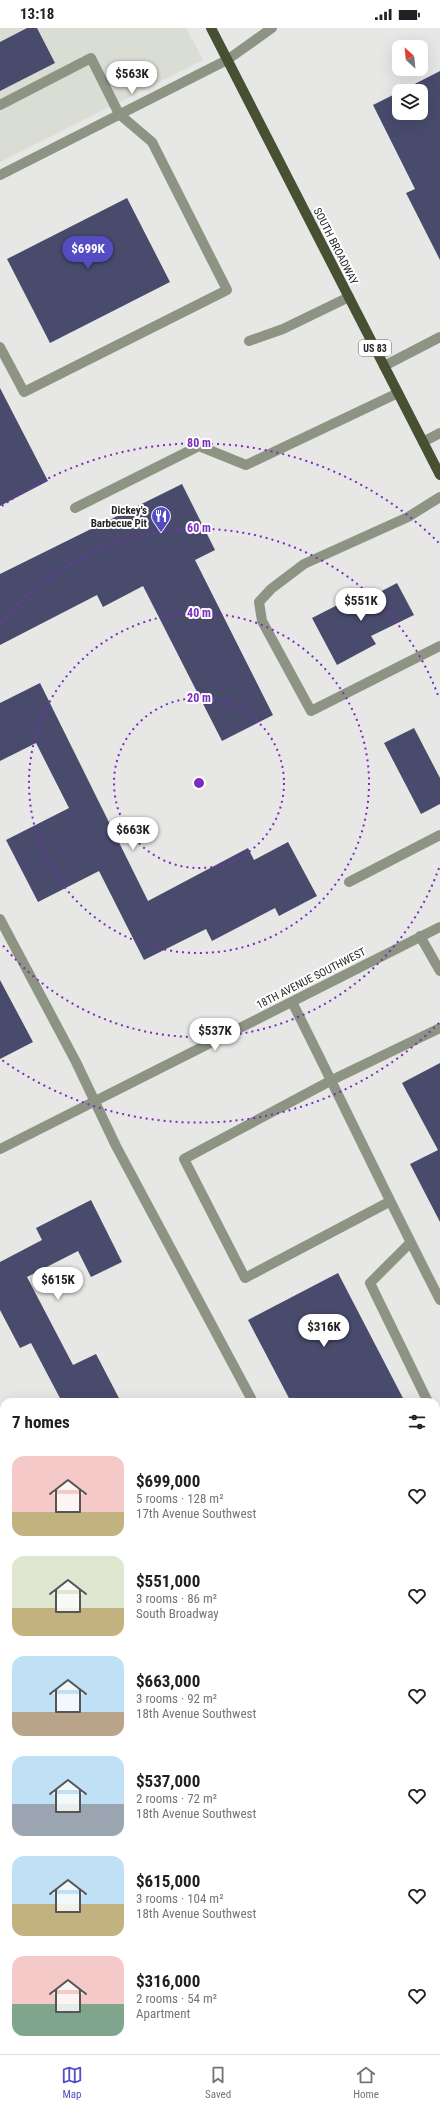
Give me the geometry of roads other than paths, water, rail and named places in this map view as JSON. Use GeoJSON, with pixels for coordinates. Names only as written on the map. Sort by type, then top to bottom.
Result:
{"type":"FeatureCollection","features":[{"type":"Feature","properties":{"kind":"main road","name":"SOUTH BROADWAY"},"geometry":{"type":"LineString","coordinates":[[211,28],[440,475]]}},
{"type":"Feature","properties":{"kind":"street"},"geometry":{"type":"LineString","coordinates":[[0,175],[227,60],[272,28]]}},
{"type":"Feature","properties":{"kind":"street"},"geometry":{"type":"LineString","coordinates":[[0,105],[91,58],[119,114],[152,142],[227,290],[24,392],[0,347]]}},
{"type":"Feature","properties":{"kind":"street"},"geometry":{"type":"LineString","coordinates":[[249,341],[283,329],[349,297]]}},
{"type":"Feature","properties":{"kind":"street"},"geometry":{"type":"LineString","coordinates":[[384,366],[440,337]]}},
{"type":"Feature","properties":{"kind":"street"},"geometry":{"type":"LineString","coordinates":[[75,508],[199,446],[246,465],[398,393]]}},
{"type":"Feature","properties":{"kind":"street"},"geometry":{"type":"LineString","coordinates":[[423,442],[440,433]]}},
{"type":"Feature","properties":{"kind":"street"},"geometry":{"type":"LineString","coordinates":[[440,497],[408,517],[304,564],[271,589],[259,602],[262,621],[311,711],[440,646]]}},
{"type":"Feature","properties":{"kind":"street"},"geometry":{"type":"LineString","coordinates":[[349,882],[440,835]]}},
{"type":"Feature","properties":{"kind":"street"},"geometry":{"type":"LineString","coordinates":[[0,918],[76,1062],[116,1146],[251,1398]]}},
{"type":"Feature","properties":{"kind":"street","name":"18TH AVENUE SOUTHWEST"},"geometry":{"type":"LineString","coordinates":[[0,1149],[440,927]]}},
{"type":"Feature","properties":{"kind":"street"},"geometry":{"type":"LineString","coordinates":[[420,936],[440,971]]}},
{"type":"Feature","properties":{"kind":"street"},"geometry":{"type":"LineString","coordinates":[[292,1002],[332,1080],[389,1202],[440,1300]]}},
{"type":"Feature","properties":{"kind":"street"},"geometry":{"type":"LineString","coordinates":[[389,1202],[246,1278],[184,1158],[332,1080],[440,1028]]}},
{"type":"Feature","properties":{"kind":"street"},"geometry":{"type":"LineString","coordinates":[[410,1243],[370,1283],[426,1398]]}},
{"type":"Feature","properties":{"kind":"place","name":"Dickey's Barbecue Pit"},"geometry":{"type":"Point","coordinates":[161,533]}}]}
